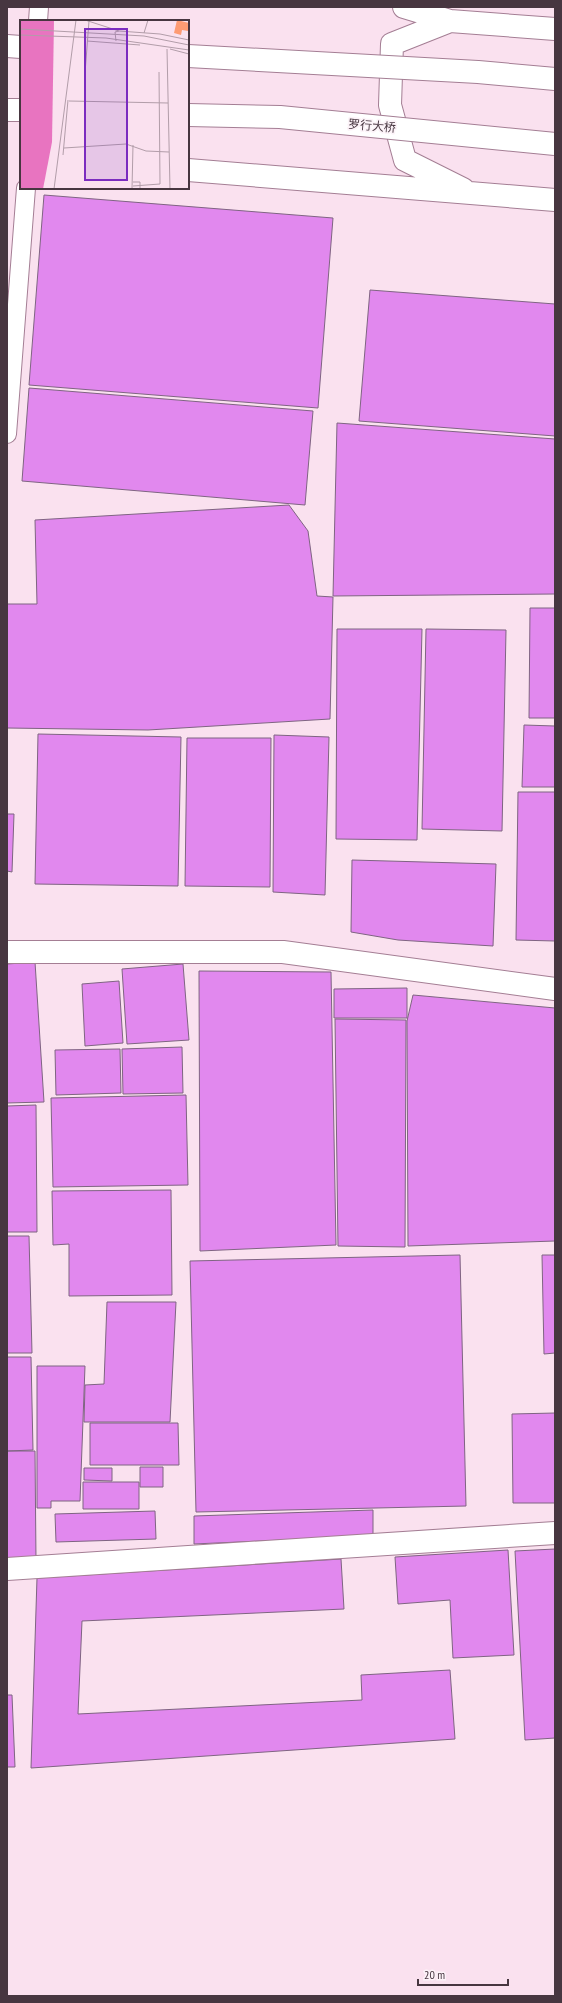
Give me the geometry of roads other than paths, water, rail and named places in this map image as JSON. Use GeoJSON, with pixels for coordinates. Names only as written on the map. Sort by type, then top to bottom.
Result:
{"type":"FeatureCollection","features":[{"type":"Feature","properties":{"kind":"street"},"geometry":{"type":"LineString","coordinates":[[404,7],[450,21],[555,29]]}},
{"type":"Feature","properties":{"kind":"street"},"geometry":{"type":"LineString","coordinates":[[450,21],[392,44],[390,104],[404,160],[474,194]]}},
{"type":"Feature","properties":{"kind":"street"},"geometry":{"type":"LineString","coordinates":[[7,46],[20,47]]}},
{"type":"Feature","properties":{"kind":"street"},"geometry":{"type":"LineString","coordinates":[[189,56],[478,72],[555,79]]}},
{"type":"Feature","properties":{"kind":"street"},"geometry":{"type":"LineString","coordinates":[[7,110],[20,110]]}},
{"type":"Feature","properties":{"kind":"street","name":"罗行大桥"},"geometry":{"type":"LineString","coordinates":[[189,115],[280,117],[555,144]]}},
{"type":"Feature","properties":{"kind":"street"},"geometry":{"type":"LineString","coordinates":[[189,170],[555,200]]}},
{"type":"Feature","properties":{"kind":"street"},"geometry":{"type":"LineString","coordinates":[[7,952],[283,952],[555,989]]}},
{"type":"Feature","properties":{"kind":"street"},"geometry":{"type":"LineString","coordinates":[[7,1569],[555,1533]]}},
{"type":"Feature","properties":{"kind":"lane"},"geometry":{"type":"LineString","coordinates":[[38,20],[39,7]]}},
{"type":"Feature","properties":{"kind":"lane"},"geometry":{"type":"LineString","coordinates":[[7,434],[26,189]]}}]}
